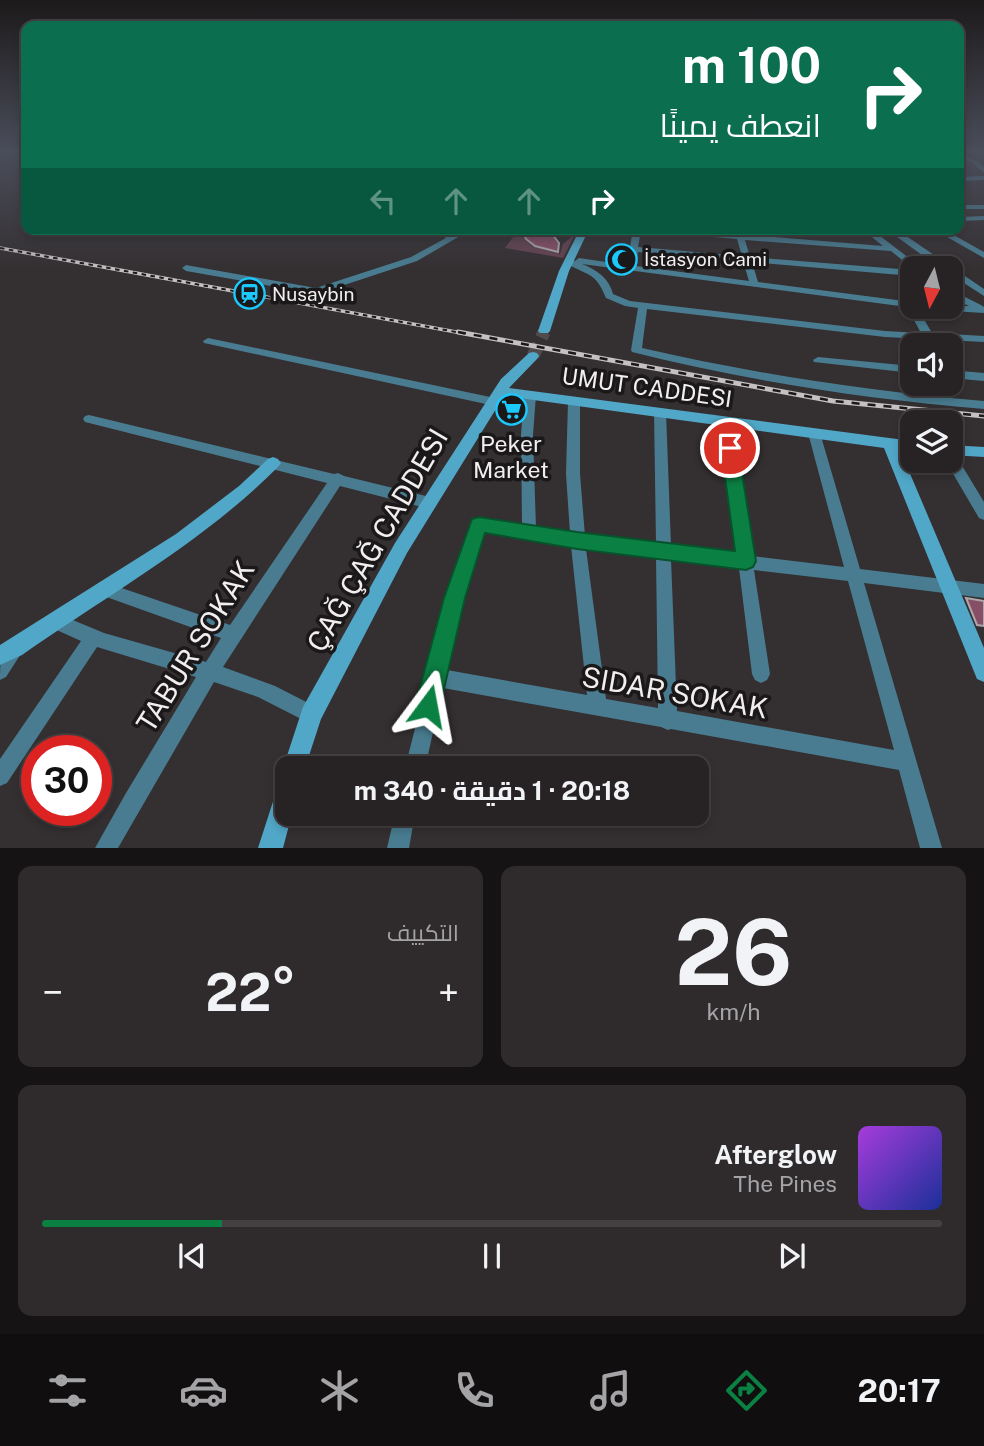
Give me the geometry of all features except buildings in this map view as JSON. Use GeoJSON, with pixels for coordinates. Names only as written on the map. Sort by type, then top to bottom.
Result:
{"type":"FeatureCollection","features":[{"type":"Feature","properties":{"kind":"street"},"geometry":{"type":"LineString","coordinates":[[964,206],[984,207]]}},
{"type":"Feature","properties":{"kind":"street"},"geometry":{"type":"LineString","coordinates":[[964,219],[984,218]]}},
{"type":"Feature","properties":{"kind":"street"},"geometry":{"type":"LineString","coordinates":[[446,235],[452,238]]}},
{"type":"Feature","properties":{"kind":"street"},"geometry":{"type":"LineString","coordinates":[[186,268],[317,290],[415,259],[457,235]]}},
{"type":"Feature","properties":{"kind":"street"},"geometry":{"type":"LineString","coordinates":[[544,331],[569,261],[582,235]]}},
{"type":"Feature","properties":{"kind":"street"},"geometry":{"type":"LineString","coordinates":[[631,269],[638,235]]}},
{"type":"Feature","properties":{"kind":"street"},"geometry":{"type":"LineString","coordinates":[[701,235],[892,250]]}},
{"type":"Feature","properties":{"kind":"street"},"geometry":{"type":"LineString","coordinates":[[772,235],[774,241]]}},
{"type":"Feature","properties":{"kind":"street"},"geometry":{"type":"LineString","coordinates":[[873,235],[901,256]]}},
{"type":"Feature","properties":{"kind":"street"},"geometry":{"type":"LineString","coordinates":[[899,235],[929,256]]}},
{"type":"Feature","properties":{"kind":"street"},"geometry":{"type":"LineString","coordinates":[[948,235],[984,255]]}},
{"type":"Feature","properties":{"kind":"street"},"geometry":{"type":"LineString","coordinates":[[741,239],[754,284]]}},
{"type":"Feature","properties":{"kind":"street"},"geometry":{"type":"LineString","coordinates":[[633,249],[900,272]]}},
{"type":"Feature","properties":{"kind":"street"},"geometry":{"type":"LineString","coordinates":[[569,261],[900,304]]}},
{"type":"Feature","properties":{"kind":"street"},"geometry":{"type":"LineString","coordinates":[[569,261],[594,273],[615,300],[643,307],[900,333]]}},
{"type":"Feature","properties":{"kind":"street"},"geometry":{"type":"LineString","coordinates":[[963,280],[984,293]]}},
{"type":"Feature","properties":{"kind":"street"},"geometry":{"type":"LineString","coordinates":[[963,300],[984,310]]}},
{"type":"Feature","properties":{"kind":"street"},"geometry":{"type":"LineString","coordinates":[[643,307],[636,349],[680,361],[814,384],[915,400],[984,405]]}},
{"type":"Feature","properties":{"kind":"street"},"geometry":{"type":"LineString","coordinates":[[963,309],[984,310]]}},
{"type":"Feature","properties":{"kind":"street"},"geometry":{"type":"LineString","coordinates":[[963,338],[984,340]]}},
{"type":"Feature","properties":{"kind":"street"},"geometry":{"type":"LineString","coordinates":[[208,341],[498,396]]}},
{"type":"Feature","properties":{"kind":"street","name":"ÇAĞ ÇAĞ CADDESI"},"geometry":{"type":"LineString","coordinates":[[298,756],[312,715],[401,548],[498,396],[533,356]]}},
{"type":"Feature","properties":{"kind":"street"},"geometry":{"type":"LineString","coordinates":[[818,360],[900,369]]}},
{"type":"Feature","properties":{"kind":"street"},"geometry":{"type":"LineString","coordinates":[[963,375],[984,377]]}},
{"type":"Feature","properties":{"kind":"street"},"geometry":{"type":"LineString","coordinates":[[529,533],[527,435],[530,395]]}},
{"type":"Feature","properties":{"kind":"street","name":"UMUT CADDESI"},"geometry":{"type":"LineString","coordinates":[[498,396],[530,395],[900,445]]}},
{"type":"Feature","properties":{"kind":"street"},"geometry":{"type":"LineString","coordinates":[[574,401],[572,468],[577,541],[595,691],[600,708]]}},
{"type":"Feature","properties":{"kind":"street"},"geometry":{"type":"LineString","coordinates":[[660,412],[668,721]]}},
{"type":"Feature","properties":{"kind":"street"},"geometry":{"type":"LineString","coordinates":[[89,419],[338,478],[430,503]]}},
{"type":"Feature","properties":{"kind":"street"},"geometry":{"type":"LineString","coordinates":[[726,421],[761,674]]}},
{"type":"Feature","properties":{"kind":"street"},"geometry":{"type":"LineString","coordinates":[[814,433],[931,848]]}},
{"type":"Feature","properties":{"kind":"street"},"geometry":{"type":"LineString","coordinates":[[890,444],[984,672]]}},
{"type":"Feature","properties":{"kind":"street"},"geometry":{"type":"LineString","coordinates":[[963,451],[984,452]]}},
{"type":"Feature","properties":{"kind":"street"},"geometry":{"type":"LineString","coordinates":[[0,671],[7,652],[229,504],[248,490],[273,463]]}},
{"type":"Feature","properties":{"kind":"street"},"geometry":{"type":"LineString","coordinates":[[960,473],[984,514]]}},
{"type":"Feature","properties":{"kind":"street","name":"TABUR SOKAK"},"geometry":{"type":"LineString","coordinates":[[106,848],[208,672],[338,478]]}},
{"type":"Feature","properties":{"kind":"street"},"geometry":{"type":"LineString","coordinates":[[418,756],[434,677],[479,524],[577,541],[984,591]]}},
{"type":"Feature","properties":{"kind":"street"},"geometry":{"type":"LineString","coordinates":[[104,589],[233,634]]}},
{"type":"Feature","properties":{"kind":"street"},"geometry":{"type":"LineString","coordinates":[[56,621],[94,637],[257,687],[312,715]]}},
{"type":"Feature","properties":{"kind":"street"},"geometry":{"type":"LineString","coordinates":[[0,776],[94,637]]}},
{"type":"Feature","properties":{"kind":"street","name":"SIDAR SOKAK"},"geometry":{"type":"LineString","coordinates":[[434,677],[907,762]]}},
{"type":"Feature","properties":{"kind":"street"},"geometry":{"type":"LineString","coordinates":[[270,848],[277,826]]}},
{"type":"Feature","properties":{"kind":"street"},"geometry":{"type":"LineString","coordinates":[[398,848],[403,826]]}},
{"type":"Feature","properties":{"kind":"shaded area"},"geometry":{"type":"Polygon","coordinates":[[[515,235],[524,235],[532,246],[560,254],[563,244],[574,235],[563,258],[505,248],[515,235]]]}},
{"type":"Feature","properties":{"kind":"tunnel"},"geometry":{"type":"LineString","coordinates":[[533,356],[544,332]]}},
{"type":"Feature","properties":{"kind":"railway"},"geometry":{"type":"LineString","coordinates":[[0,248],[467,334]]}},
{"type":"Feature","properties":{"kind":"railway"},"geometry":{"type":"LineString","coordinates":[[458,332],[833,401],[984,416]]}},
{"type":"Feature","properties":{"kind":"place","name":"İstasyon Cami"},"geometry":{"type":"Point","coordinates":[621,259]}},
{"type":"Feature","properties":{"kind":"place","name":"Nusaybin"},"geometry":{"type":"Point","coordinates":[249,294]}},
{"type":"Feature","properties":{"kind":"place","name":"Peker Market"},"geometry":{"type":"Point","coordinates":[511,409]}},
{"type":"Feature","properties":{"kind":"route"},"geometry":{"type":"LineString","coordinates":[[428,706],[455,598],[479,524],[577,541],[746,561],[730,448]]}}]}
